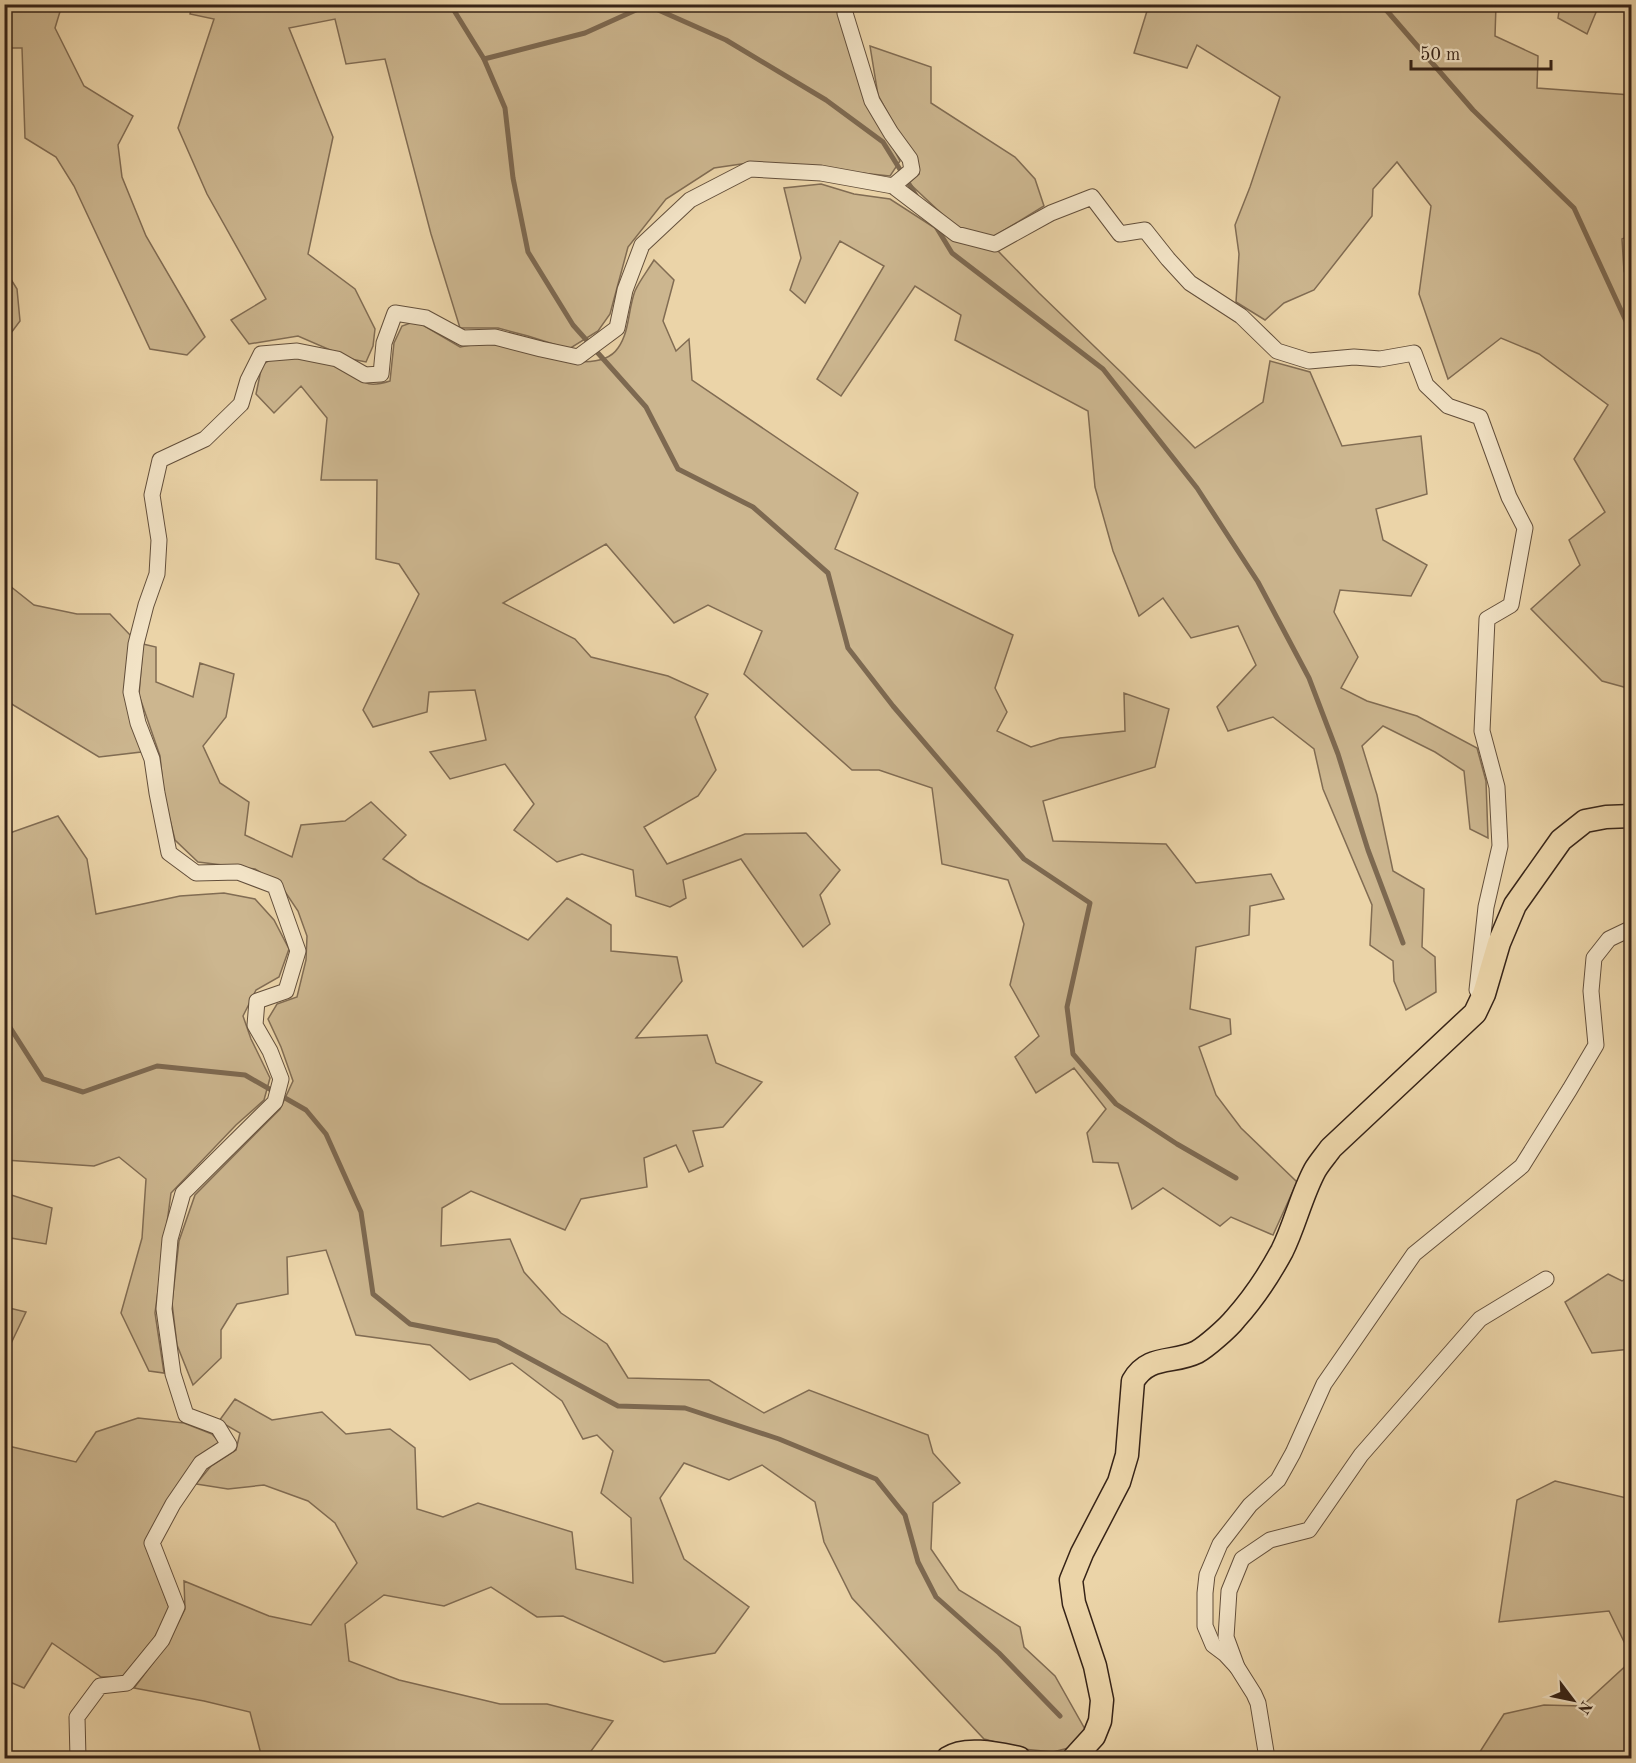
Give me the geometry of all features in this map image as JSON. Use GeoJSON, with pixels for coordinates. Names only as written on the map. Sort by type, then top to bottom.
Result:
{"type":"FeatureCollection","features":[{"type":"Feature","properties":{"kind":"main road"},"geometry":{"type":"LineString","coordinates":[[1074,1758],[1094,1736],[1100,1721],[1102,1700],[1095,1666],[1074,1603],[1071,1580],[1082,1553],[1119,1482],[1127,1455],[1133,1381],[1138,1372],[1148,1365],[1197,1352],[1234,1321],[1265,1279],[1282,1250],[1308,1184],[1331,1148],[1475,1013],[1484,994],[1499,943],[1515,905],[1561,840],[1585,821],[1632,816]]}},
{"type":"Feature","properties":{"kind":"main road"},"geometry":{"type":"LineString","coordinates":[[948,1758],[976,1751],[1019,1758]]}},
{"type":"Feature","properties":{"kind":"street"},"geometry":{"type":"LineString","coordinates":[[844,4],[872,101],[910,159],[912,170],[893,186]]}},
{"type":"Feature","properties":{"kind":"street"},"geometry":{"type":"LineString","coordinates":[[78,1758],[77,1717],[100,1686],[127,1683],[162,1640],[177,1607],[152,1544],[173,1504],[201,1463],[229,1444],[218,1427],[186,1415],[173,1374],[164,1309],[170,1239],[183,1193],[275,1102],[281,1079],[270,1051],[255,1025],[257,1001],[286,991],[298,951],[275,886],[238,872],[196,873],[169,852],[152,759],[138,723],[131,692],[136,644],[146,604],[157,574],[159,540],[152,495],[160,460],[205,439],[241,404],[248,380],[261,354],[297,351],[337,359],[365,375],[381,374],[384,343],[394,313],[426,318],[463,338],[495,337],[578,357],[617,328],[625,290],[642,245],[690,200],[750,169],[821,173],[893,186],[956,234],[995,244],[1051,213],[1092,197],[1120,234],[1145,230],[1190,283],[1241,316],[1277,351],[1309,361],[1354,357],[1380,359],[1414,353],[1426,385],[1448,406],[1480,417],[1509,496],[1525,528],[1511,605],[1487,619],[1482,731],[1497,788],[1500,846],[1486,907],[1475,1013]]}},
{"type":"Feature","properties":{"kind":"street"},"geometry":{"type":"LineString","coordinates":[[1237,1666],[1213,1645],[1205,1626],[1207,1575],[1220,1544],[1250,1504],[1278,1480],[1293,1454],[1324,1384],[1414,1254],[1521,1166],[1596,1045],[1591,992],[1594,958],[1609,939],[1632,928]]}},
{"type":"Feature","properties":{"kind":"street"},"geometry":{"type":"LineString","coordinates":[[1267,1758],[1258,1703],[1237,1666],[1226,1637],[1229,1591],[1242,1559],[1270,1540],[1309,1530],[1361,1455],[1480,1319],[1546,1279]]}},
{"type":"Feature","properties":{"kind":"shaded area"},"geometry":{"type":"Polygon","coordinates":[[[835,4],[889,140],[900,161],[890,176],[755,162],[714,168],[666,199],[628,247],[610,314],[598,331],[569,349],[498,328],[460,328],[431,234],[385,59],[346,64],[335,19],[289,28],[333,137],[308,254],[355,289],[375,329],[373,346],[366,362],[351,359],[298,336],[249,344],[231,320],[266,299],[207,194],[178,128],[214,19],[190,14],[192,5],[835,4]]]}},
{"type":"Feature","properties":{"kind":"shaded area"},"geometry":{"type":"Polygon","coordinates":[[[4,5],[62,5],[55,28],[84,86],[133,116],[118,145],[122,177],[146,236],[205,337],[187,355],[150,349],[74,186],[56,157],[25,138],[22,48],[5,48],[4,5]]]}},
{"type":"Feature","properties":{"kind":"shaded area"},"geometry":{"type":"Polygon","coordinates":[[[1136,5],[1496,5],[1495,36],[1538,56],[1537,88],[1631,95],[1631,235],[1622,239],[1624,271],[1632,290],[1631,689],[1602,681],[1531,609],[1580,565],[1569,540],[1605,512],[1574,459],[1608,405],[1539,354],[1501,338],[1448,379],[1419,294],[1431,206],[1397,162],[1373,189],[1372,216],[1314,290],[1284,303],[1265,320],[1236,302],[1239,254],[1235,225],[1280,97],[1197,45],[1187,68],[1134,53],[1147,11],[1136,5]]]}},
{"type":"Feature","properties":{"kind":"shaded area"},"geometry":{"type":"Polygon","coordinates":[[[1560,5],[1599,5],[1587,34],[1558,18],[1560,5]]]}},
{"type":"Feature","properties":{"kind":"shaded area"},"geometry":{"type":"Polygon","coordinates":[[[870,46],[931,67],[931,103],[1015,157],[1035,179],[1044,206],[993,237],[957,228],[909,183],[919,174],[914,155],[878,95],[870,46]]]}},
{"type":"Feature","properties":{"kind":"shaded area"},"geometry":{"type":"Polygon","coordinates":[[[821,184],[854,194],[890,199],[955,241],[998,251],[1195,448],[1263,402],[1270,361],[1310,372],[1342,446],[1421,436],[1427,494],[1376,509],[1383,540],[1427,565],[1411,596],[1340,590],[1334,612],[1358,657],[1341,688],[1367,701],[1417,716],[1477,748],[1486,781],[1488,838],[1470,829],[1464,771],[1435,752],[1383,726],[1362,746],[1377,795],[1393,871],[1424,889],[1422,947],[1435,957],[1436,992],[1406,1010],[1394,981],[1393,961],[1370,945],[1372,905],[1323,789],[1314,749],[1273,717],[1228,731],[1217,707],[1256,665],[1238,626],[1191,638],[1163,598],[1139,616],[1113,551],[1095,487],[1088,411],[955,340],[961,315],[915,286],[841,396],[817,379],[884,266],[840,241],[805,303],[790,290],[801,258],[784,188],[821,184]]]}},
{"type":"Feature","properties":{"kind":"shaded area"},"geometry":{"type":"Polygon","coordinates":[[[654,260],[674,280],[663,321],[676,351],[689,339],[692,380],[858,493],[835,549],[1013,635],[995,688],[1007,712],[997,731],[1031,747],[1060,738],[1125,731],[1124,693],[1169,709],[1155,767],[1043,801],[1053,841],[1166,844],[1196,883],[1271,874],[1284,899],[1250,906],[1249,935],[1196,947],[1190,1009],[1230,1019],[1231,1034],[1199,1047],[1216,1095],[1241,1128],[1297,1182],[1273,1235],[1231,1217],[1220,1226],[1163,1188],[1132,1209],[1118,1163],[1093,1162],[1087,1133],[1106,1109],[1074,1068],[1036,1093],[1015,1057],[1039,1036],[1010,985],[1024,924],[1008,880],[942,864],[932,788],[879,770],[852,770],[744,674],[762,631],[708,605],[674,623],[606,544],[503,603],[575,639],[591,657],[668,676],[708,694],[695,717],[716,770],[698,796],[644,827],[667,864],[745,834],[806,833],[840,870],[820,895],[830,924],[803,947],[741,859],[683,880],[686,898],[670,907],[636,896],[633,870],[582,854],[557,862],[514,830],[534,804],[505,764],[450,779],[430,752],[486,740],[475,690],[429,692],[427,712],[373,727],[363,710],[419,594],[399,564],[376,559],[377,480],[321,480],[327,418],[301,386],[274,413],[256,394],[262,365],[277,357],[302,357],[337,365],[369,384],[390,381],[394,343],[402,326],[416,321],[460,347],[491,344],[560,359],[594,361],[608,357],[618,348],[625,334],[635,291],[654,260]]]}},
{"type":"Feature","properties":{"kind":"shaded area"},"geometry":{"type":"Polygon","coordinates":[[[4,268],[17,289],[20,321],[5,341],[4,268]]]}},
{"type":"Feature","properties":{"kind":"shaded area"},"geometry":{"type":"Polygon","coordinates":[[[5,582],[34,605],[77,614],[110,614],[132,637],[141,752],[99,757],[5,700],[5,582]]]}},
{"type":"Feature","properties":{"kind":"shaded area"},"geometry":{"type":"Polygon","coordinates":[[[143,644],[156,647],[156,682],[193,697],[200,663],[234,674],[226,717],[203,746],[220,783],[249,802],[245,835],[292,857],[301,825],[345,821],[371,802],[406,835],[383,859],[419,882],[528,940],[567,898],[611,925],[611,951],[677,957],[682,981],[636,1038],[707,1035],[716,1063],[762,1082],[723,1127],[693,1131],[703,1166],[689,1172],[676,1145],[644,1158],[647,1187],[581,1199],[565,1230],[471,1191],[442,1208],[441,1246],[510,1239],[524,1272],[561,1313],[607,1344],[628,1378],[709,1380],[764,1413],[809,1390],[928,1435],[933,1453],[960,1483],[933,1503],[931,1549],[959,1590],[1020,1627],[1024,1647],[1055,1676],[1086,1731],[1076,1746],[1053,1752],[1023,1749],[984,1739],[852,1598],[824,1542],[815,1502],[762,1465],[729,1480],[684,1463],[660,1498],[684,1559],[749,1607],[715,1653],[664,1662],[563,1616],[537,1617],[491,1587],[444,1606],[384,1595],[345,1624],[349,1661],[399,1680],[500,1704],[547,1704],[613,1721],[586,1758],[262,1758],[250,1712],[134,1688],[168,1643],[185,1609],[184,1581],[269,1616],[311,1625],[357,1563],[335,1523],[308,1501],[264,1485],[228,1489],[196,1484],[211,1466],[236,1450],[240,1433],[219,1421],[235,1399],[272,1420],[322,1412],[346,1434],[390,1429],[415,1448],[417,1509],[443,1517],[478,1503],[572,1532],[576,1569],[633,1583],[631,1518],[601,1493],[613,1451],[597,1435],[583,1439],[562,1401],[512,1363],[470,1380],[430,1345],[356,1335],[326,1250],[287,1257],[288,1294],[237,1304],[221,1330],[221,1358],[193,1385],[177,1345],[172,1303],[179,1241],[195,1195],[280,1109],[293,1081],[268,1019],[277,1004],[297,997],[306,960],[307,936],[298,911],[280,884],[255,869],[198,862],[175,840],[164,796],[160,756],[139,695],[143,644]]]}},
{"type":"Feature","properties":{"kind":"shaded area"},"geometry":{"type":"Polygon","coordinates":[[[58,816],[87,859],[96,914],[180,896],[224,893],[255,899],[274,920],[289,949],[279,977],[256,990],[243,1016],[251,1039],[270,1078],[264,1100],[236,1125],[171,1193],[155,1313],[164,1373],[149,1371],[121,1313],[142,1238],[146,1179],[119,1157],[94,1166],[5,1160],[4,835],[58,816]]]}},
{"type":"Feature","properties":{"kind":"shaded area"},"geometry":{"type":"Polygon","coordinates":[[[5,1193],[52,1208],[46,1244],[5,1237],[5,1193]]]}},
{"type":"Feature","properties":{"kind":"shaded area"},"geometry":{"type":"Polygon","coordinates":[[[1608,1274],[1622,1281],[1631,1275],[1631,1349],[1592,1353],[1565,1302],[1608,1274]]]}},
{"type":"Feature","properties":{"kind":"shaded area"},"geometry":{"type":"Polygon","coordinates":[[[4,1307],[26,1312],[5,1356],[4,1307]]]}},
{"type":"Feature","properties":{"kind":"shaded area"},"geometry":{"type":"Polygon","coordinates":[[[138,1418],[184,1423],[212,1434],[221,1444],[146,1545],[170,1610],[154,1638],[122,1677],[101,1677],[52,1643],[24,1688],[5,1680],[4,1445],[76,1462],[96,1432],[138,1418]]]}},
{"type":"Feature","properties":{"kind":"shaded area"},"geometry":{"type":"Polygon","coordinates":[[[1555,1481],[1631,1499],[1631,1656],[1609,1611],[1499,1622],[1517,1500],[1555,1481]]]}},
{"type":"Feature","properties":{"kind":"shaded area"},"geometry":{"type":"Polygon","coordinates":[[[1631,1661],[1631,1758],[1476,1758],[1504,1714],[1544,1705],[1582,1706],[1631,1661]]]}},
{"type":"Feature","properties":{"kind":"waterway"},"geometry":{"type":"LineString","coordinates":[[450,4],[484,59],[505,108],[513,178],[528,252],[573,325],[646,407],[678,469],[753,507],[828,573],[848,648],[893,706],[1024,859],[1090,903],[1067,1007],[1073,1054],[1116,1104],[1177,1144],[1236,1178]]}},
{"type":"Feature","properties":{"kind":"waterway"},"geometry":{"type":"LineString","coordinates":[[1381,4],[1473,110],[1574,208],[1632,334]]}},
{"type":"Feature","properties":{"kind":"waterway"},"geometry":{"type":"LineString","coordinates":[[484,59],[585,33],[647,5],[726,40],[826,100],[883,142],[917,197]]}},
{"type":"Feature","properties":{"kind":"waterway"},"geometry":{"type":"LineString","coordinates":[[935,225],[952,253],[1103,369],[1197,488],[1258,582],[1309,678],[1338,754],[1368,850],[1403,943]]}},
{"type":"Feature","properties":{"kind":"waterway"},"geometry":{"type":"LineString","coordinates":[[4,1018],[43,1079],[83,1092],[157,1066],[245,1075],[306,1110],[326,1134],[361,1212],[373,1294],[410,1324],[497,1341],[618,1406],[685,1408],[779,1439],[876,1479],[905,1515],[918,1562],[936,1597],[999,1653],[1060,1716]]}}]}
